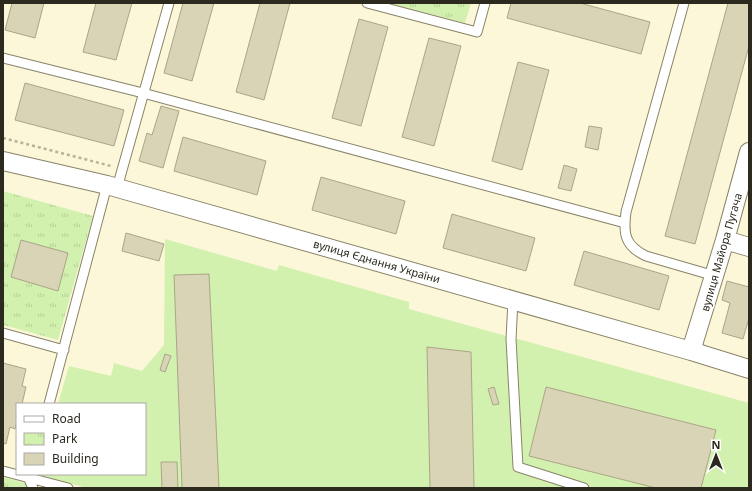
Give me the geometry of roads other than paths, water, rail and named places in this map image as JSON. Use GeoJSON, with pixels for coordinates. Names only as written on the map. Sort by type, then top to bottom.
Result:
{"type":"FeatureCollection","features":[{"type":"Feature","properties":{"kind":"street","name":"вулиця Майора Пугача"},"geometry":{"type":"LineString","coordinates":[[692,351],[715,276],[749,152]]}},
{"type":"Feature","properties":{"kind":"street","name":"вулиця Єднання України"},"geometry":{"type":"LineString","coordinates":[[3,161],[112,186],[749,368]]}},
{"type":"Feature","properties":{"kind":"street"},"geometry":{"type":"LineString","coordinates":[[725,240],[749,247]]}},
{"type":"Feature","properties":{"kind":"lane"},"geometry":{"type":"LineString","coordinates":[[49,403],[112,186],[122,169],[169,3]]}},
{"type":"Feature","properties":{"kind":"lane"},"geometry":{"type":"LineString","coordinates":[[367,3],[477,32],[485,3]]}},
{"type":"Feature","properties":{"kind":"lane"},"geometry":{"type":"LineString","coordinates":[[683,3],[625,223],[627,240],[637,252],[715,276]]}},
{"type":"Feature","properties":{"kind":"lane"},"geometry":{"type":"LineString","coordinates":[[3,58],[625,223]]}},
{"type":"Feature","properties":{"kind":"lane"},"geometry":{"type":"LineString","coordinates":[[513,300],[511,339],[518,467],[584,488]]}},
{"type":"Feature","properties":{"kind":"lane"},"geometry":{"type":"LineString","coordinates":[[3,333],[64,350]]}},
{"type":"Feature","properties":{"kind":"lane"},"geometry":{"type":"LineString","coordinates":[[3,470],[16,473]]}},
{"type":"Feature","properties":{"kind":"lane"},"geometry":{"type":"LineString","coordinates":[[29,476],[33,488]]}},
{"type":"Feature","properties":{"kind":"lane"},"geometry":{"type":"LineString","coordinates":[[29,476],[68,488]]}}]}
